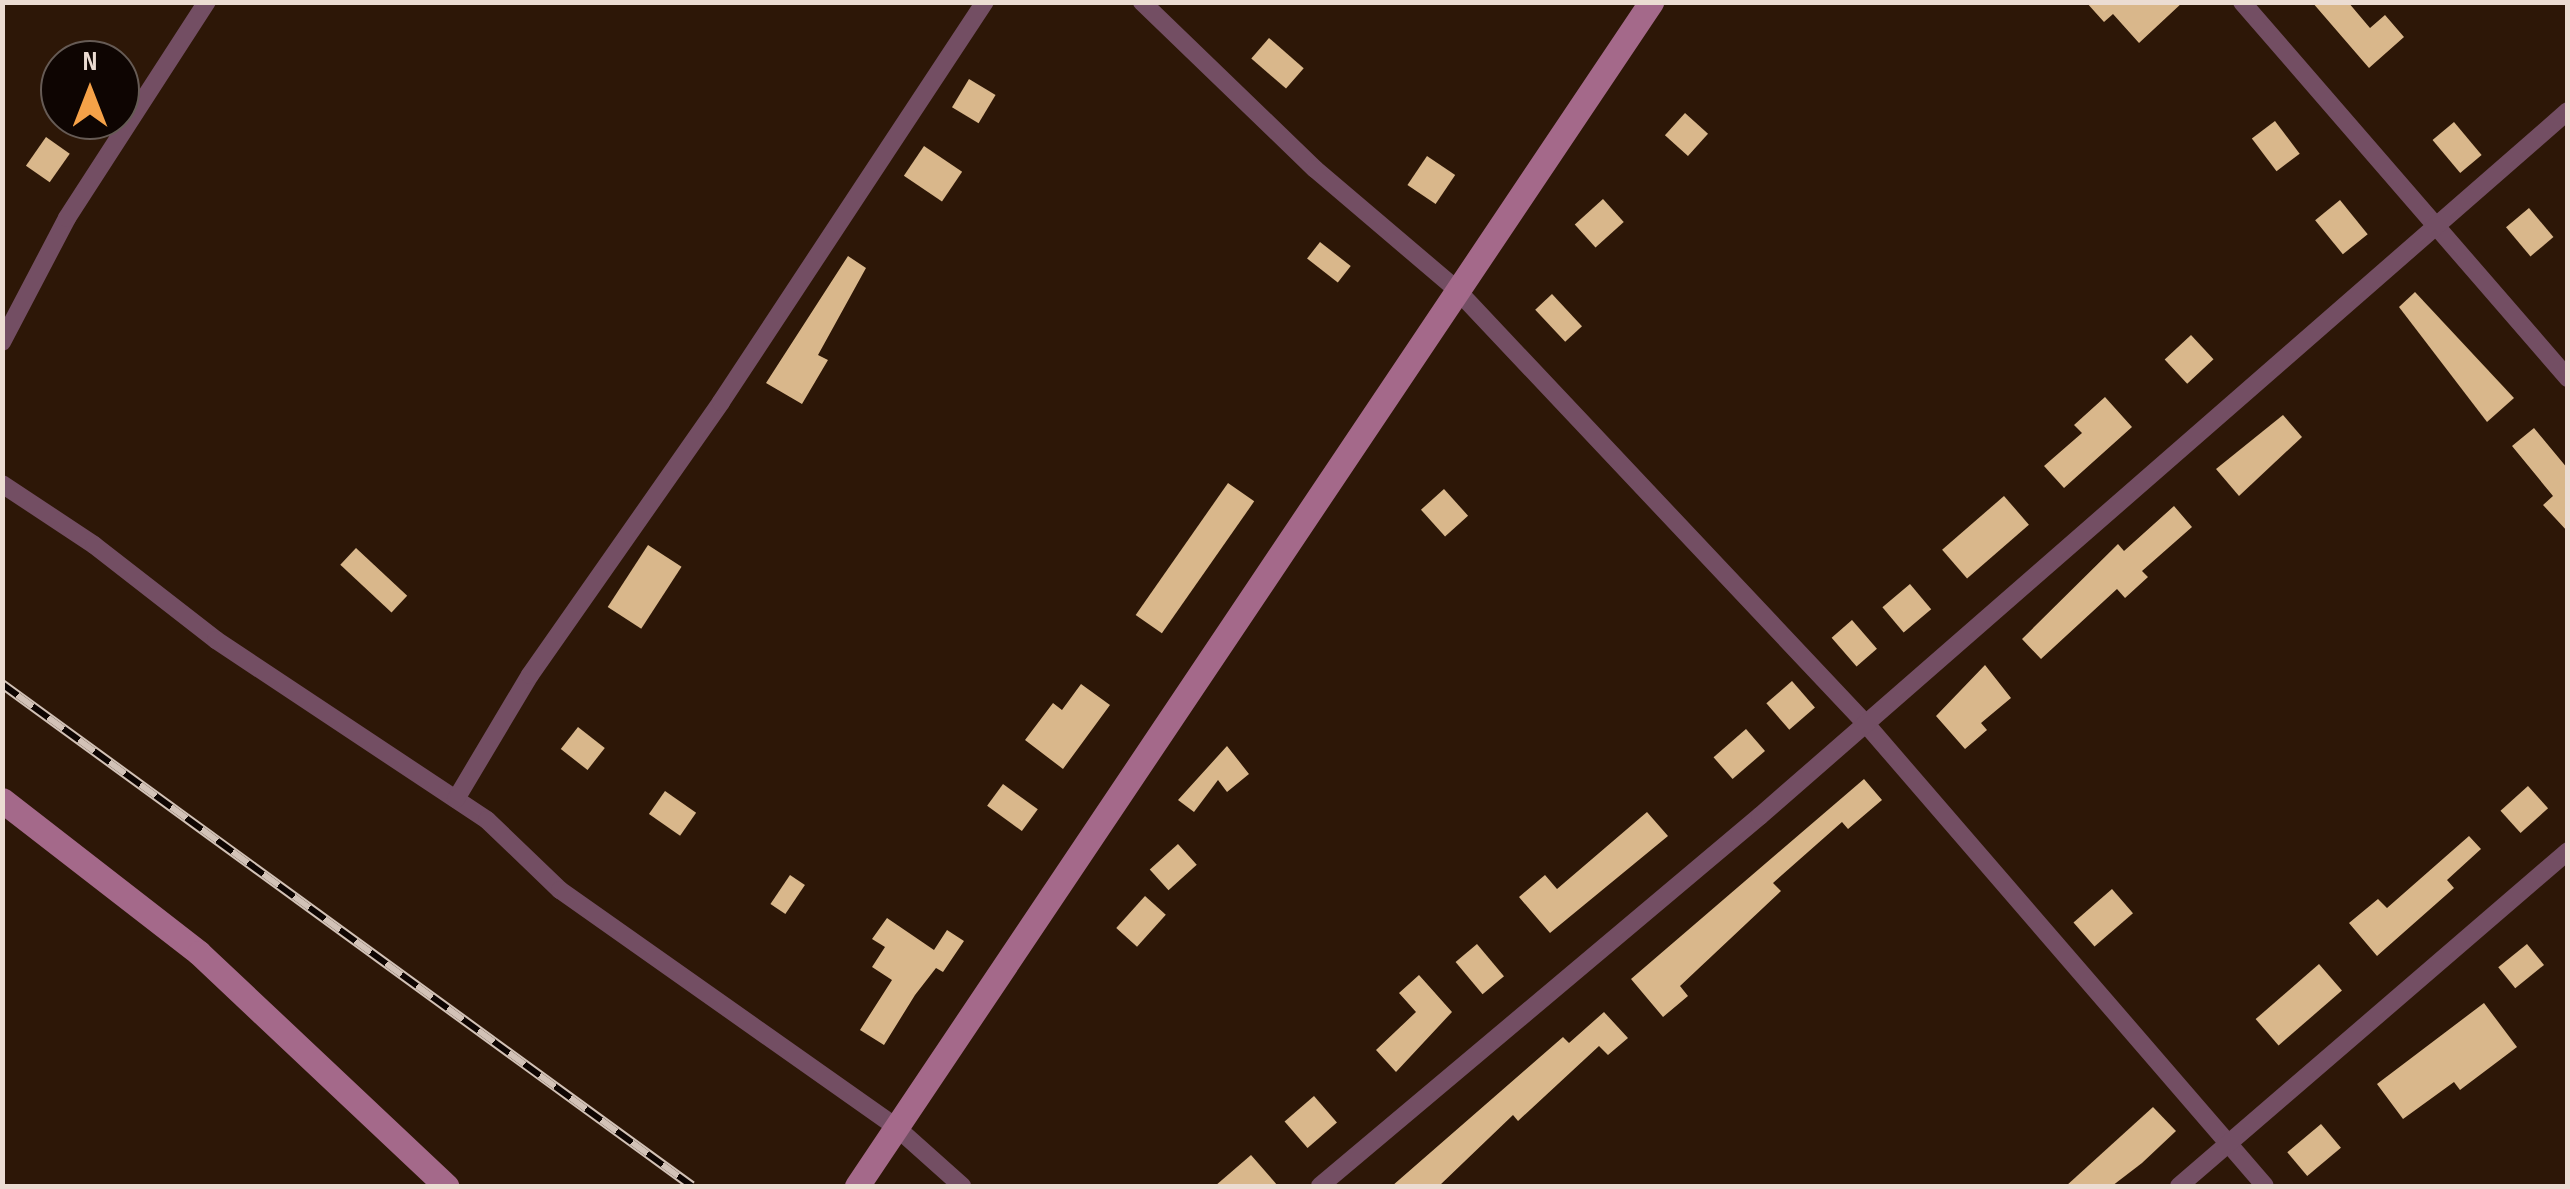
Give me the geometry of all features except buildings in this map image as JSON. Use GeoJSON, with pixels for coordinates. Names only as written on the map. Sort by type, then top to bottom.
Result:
{"type":"FeatureCollection","features":[{"type":"Feature","properties":{"kind":"street"},"geometry":{"type":"LineString","coordinates":[[2,342],[67,218],[207,2]]}},
{"type":"Feature","properties":{"kind":"street"},"geometry":{"type":"LineString","coordinates":[[456,799],[530,675],[721,402],[986,2]]}},
{"type":"Feature","properties":{"kind":"street"},"geometry":{"type":"LineString","coordinates":[[1142,2],[1330,183],[1456,289],[1866,724],[2265,1186]]}},
{"type":"Feature","properties":{"kind":"street"},"geometry":{"type":"LineString","coordinates":[[857,1186],[1651,2]]}},
{"type":"Feature","properties":{"kind":"street"},"geometry":{"type":"LineString","coordinates":[[2242,2],[2568,379]]}},
{"type":"Feature","properties":{"kind":"street"},"geometry":{"type":"LineString","coordinates":[[1320,1186],[1866,724],[2568,111]]}},
{"type":"Feature","properties":{"kind":"street"},"geometry":{"type":"LineString","coordinates":[[2,484],[94,545],[216,640],[456,799],[560,890],[896,1127],[962,1186]]}},
{"type":"Feature","properties":{"kind":"street"},"geometry":{"type":"LineString","coordinates":[[2,800],[199,953],[446,1186]]}},
{"type":"Feature","properties":{"kind":"street"},"geometry":{"type":"LineString","coordinates":[[2179,1186],[2568,851]]}},
{"type":"Feature","properties":{"kind":"railway"},"geometry":{"type":"LineString","coordinates":[[2,684],[692,1186]]}}]}
